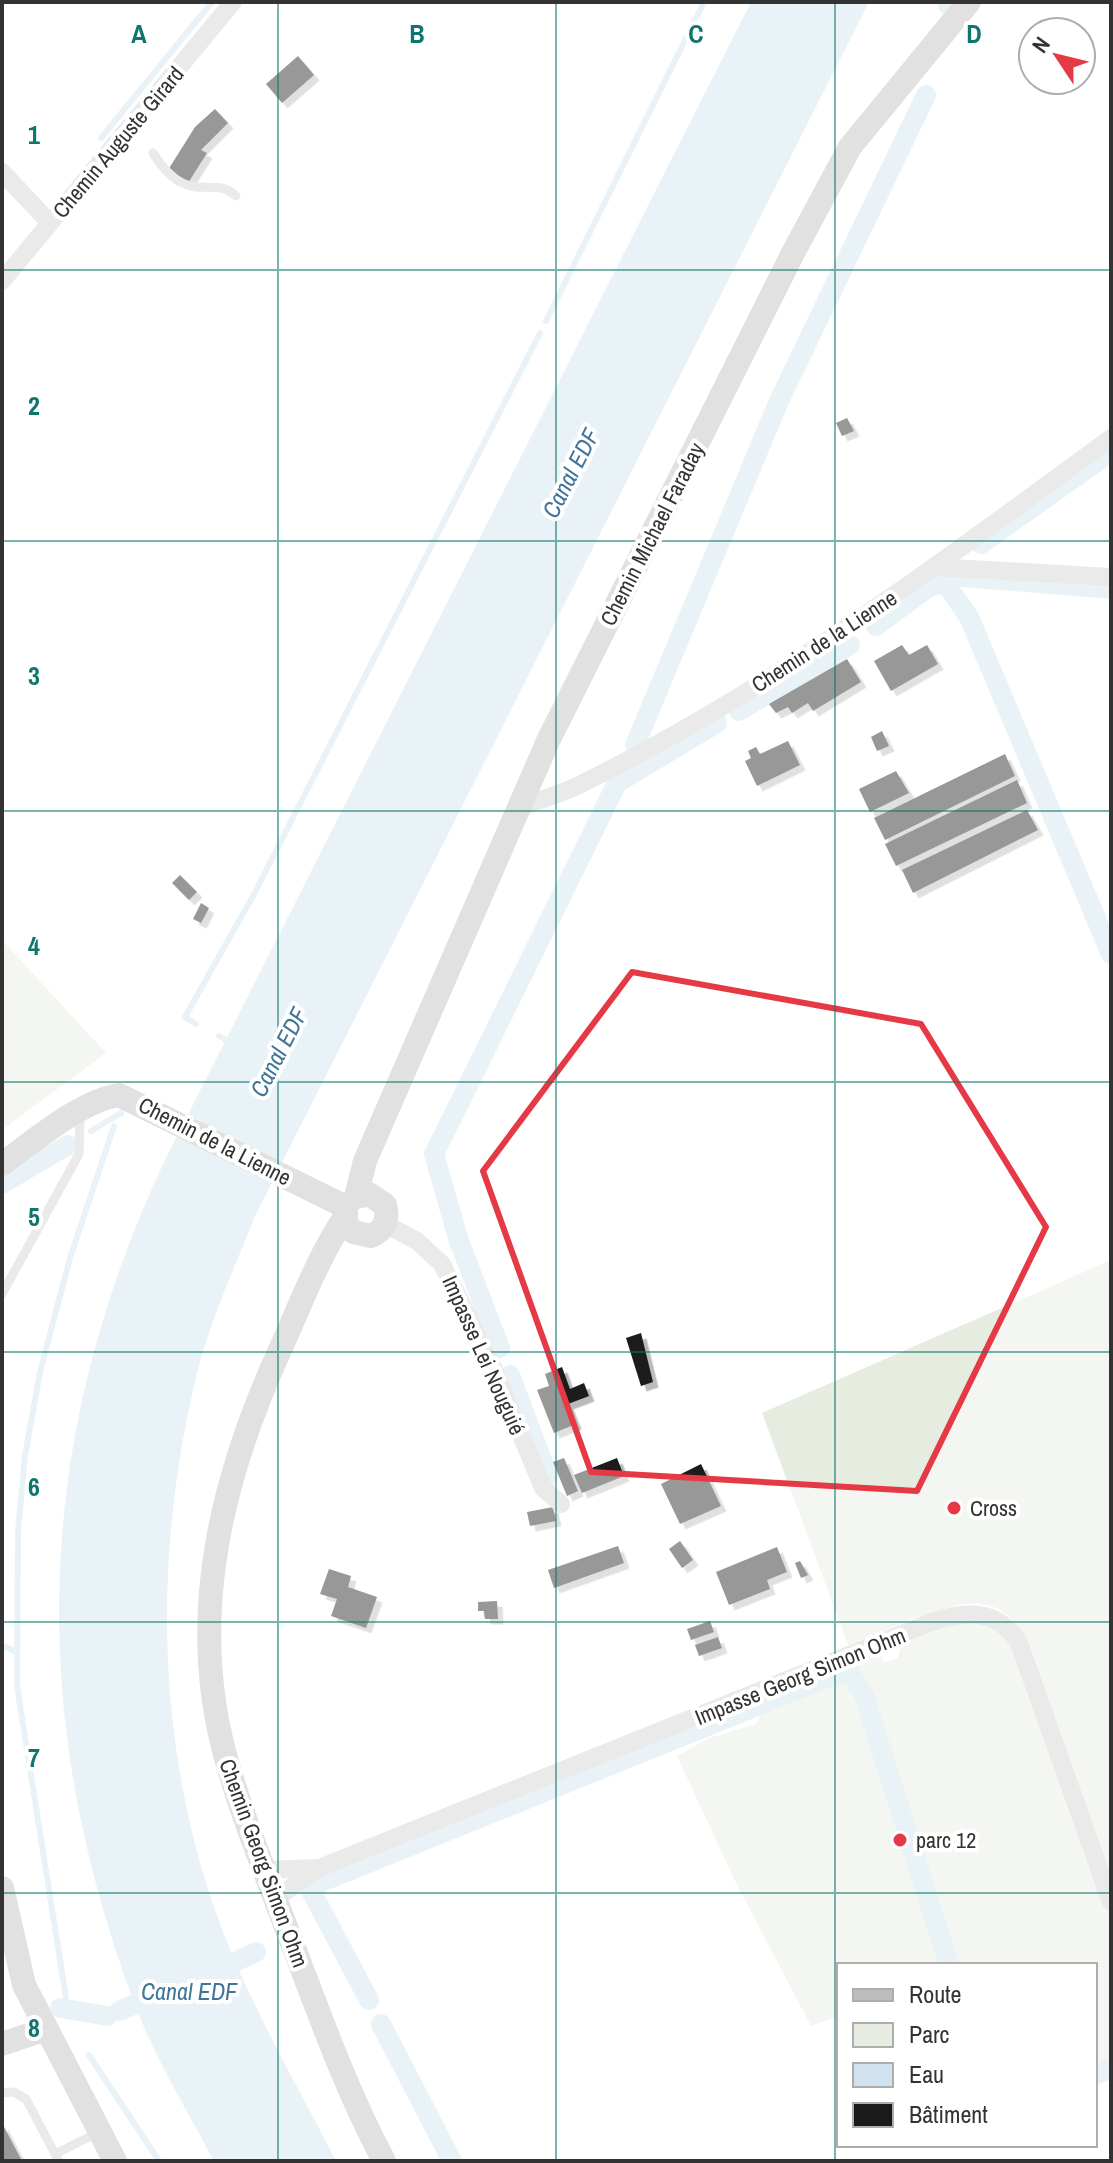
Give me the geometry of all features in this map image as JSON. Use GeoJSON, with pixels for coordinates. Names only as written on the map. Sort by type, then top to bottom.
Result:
{"type":"FeatureCollection","features":[{"type":"Feature","properties":{"kind":"main road","name":"Chemin Michael Faraday"},"geometry":{"type":"LineString","coordinates":[[349,1207],[365,1161],[548,741],[835,173],[871,118],[969,2]]}},
{"type":"Feature","properties":{"kind":"main road","name":"Chemin de la Lienne"},"geometry":{"type":"LineString","coordinates":[[2,1164],[80,1112],[113,1096],[136,1101],[349,1207]]}},
{"type":"Feature","properties":{"kind":"main road","name":"Chemin Michael Faraday"},"geometry":{"type":"LineString","coordinates":[[377,1220],[379,1157],[393,1099]]}},
{"type":"Feature","properties":{"kind":"main road"},"geometry":{"type":"LineString","coordinates":[[369,1194],[377,1220],[349,1228],[349,1207],[369,1194]]}},
{"type":"Feature","properties":{"kind":"main road","name":"Chemin Georg Simon Ohm"},"geometry":{"type":"LineString","coordinates":[[349,1207],[324,1249],[234,1461],[218,1527],[210,1603],[211,1679],[218,1723],[236,1791],[264,1870],[343,2079],[384,2161]]}},
{"type":"Feature","properties":{"kind":"main road","name":"Chemin Georg Simon Ohm"},"geometry":{"type":"LineString","coordinates":[[292,1323],[332,1261],[377,1220]]}},
{"type":"Feature","properties":{"kind":"main road"},"geometry":{"type":"LineString","coordinates":[[2,1888],[24,1985],[115,2161]]}},
{"type":"Feature","properties":{"kind":"main road"},"geometry":{"type":"LineString","coordinates":[[2,2044],[46,2029]]}},
{"type":"Feature","properties":{"kind":"street","name":"Chemin Auguste Girard"},"geometry":{"type":"LineString","coordinates":[[2,281],[233,2]]}},
{"type":"Feature","properties":{"kind":"street"},"geometry":{"type":"LineString","coordinates":[[2,172],[50,223]]}},
{"type":"Feature","properties":{"kind":"street","name":"Chemin de la Lienne"},"geometry":{"type":"LineString","coordinates":[[517,809],[575,787],[710,715],[839,635],[1111,438]]}},
{"type":"Feature","properties":{"kind":"street"},"geometry":{"type":"LineString","coordinates":[[934,567],[1111,577]]}},
{"type":"Feature","properties":{"kind":"street","name":"Impasse Lei Nouguié"},"geometry":{"type":"LineString","coordinates":[[377,1220],[417,1241],[442,1264],[493,1367],[543,1488],[561,1504]]}},
{"type":"Feature","properties":{"kind":"street","name":"Impasse Georg Simon Ohm"},"geometry":{"type":"LineString","coordinates":[[275,1899],[319,1868],[929,1623],[974,1614],[990,1616],[1006,1626],[1022,1649],[1111,1902]]}},
{"type":"Feature","properties":{"kind":"street","name":"Impasse Georg Simon Ohm"},"geometry":{"type":"LineString","coordinates":[[264,1870],[319,1868]]}},
{"type":"Feature","properties":{"kind":"lane"},"geometry":{"type":"LineString","coordinates":[[153,153],[164,170],[184,186],[227,189],[236,196]]}},
{"type":"Feature","properties":{"kind":"lane"},"geometry":{"type":"LineString","coordinates":[[2,1294],[79,1154],[80,1112]]}},
{"type":"Feature","properties":{"kind":"lane"},"geometry":{"type":"LineString","coordinates":[[2,2093],[14,2092],[26,2099],[57,2158],[100,2132]]}},
{"type":"Feature","properties":{"kind":"highlighted area"},"geometry":{"type":"Polygon","coordinates":[[[632,972],[921,1024],[1046,1227],[917,1491],[591,1472],[483,1171],[632,972]]]}},
{"type":"Feature","properties":{"kind":"green space"},"geometry":{"type":"Polygon","coordinates":[[[2,940],[106,1053],[2,1130],[2,940]]]}},
{"type":"Feature","properties":{"kind":"green space","name":"Cross"},"geometry":{"type":"Polygon","coordinates":[[[1111,1260],[1111,1880],[1036,1667],[1012,1619],[997,1608],[978,1603],[958,1605],[909,1620],[849,1647],[762,1413],[1111,1260]]]}},
{"type":"Feature","properties":{"kind":"green space","name":"parc 12"},"geometry":{"type":"Polygon","coordinates":[[[952,1622],[988,1623],[1017,1648],[1111,1917],[1111,2061],[1097,2066],[1097,1963],[837,1963],[837,2017],[811,2026],[735,1881],[677,1756],[709,1738],[756,1724],[768,1699],[880,1651],[884,1662],[898,1658],[902,1641],[952,1622]]]}},
{"type":"Feature","properties":{"kind":"water","name":"Canal EDF"},"geometry":{"type":"Polygon","coordinates":[[[751,2],[869,2],[256,1214],[216,1313],[197,1373],[173,1507],[168,1575],[167,1643],[181,1778],[195,1845],[227,1943],[271,2038],[336,2161],[214,2161],[163,2068],[137,2010],[101,1902],[76,1794],[62,1688],[60,1582],[68,1476],[89,1371],[121,1266],[165,1160],[751,2]]]}},
{"type":"Feature","properties":{"kind":"building"},"geometry":{"type":"Polygon","coordinates":[[[298,56],[314,75],[282,103],[266,84],[298,56]]]}},
{"type":"Feature","properties":{"kind":"building"},"geometry":{"type":"Polygon","coordinates":[[[215,109],[228,123],[201,150],[207,153],[188,183],[168,170],[195,127],[215,109]]]}},
{"type":"Feature","properties":{"kind":"building"},"geometry":{"type":"Polygon","coordinates":[[[847,418],[854,431],[842,436],[836,423],[847,418]]]}},
{"type":"Feature","properties":{"kind":"building"},"geometry":{"type":"Polygon","coordinates":[[[902,645],[909,655],[927,645],[938,664],[891,691],[874,661],[902,645]]]}},
{"type":"Feature","properties":{"kind":"building"},"geometry":{"type":"Polygon","coordinates":[[[847,659],[861,682],[813,711],[808,703],[792,713],[788,707],[776,713],[769,704],[847,659]]]}},
{"type":"Feature","properties":{"kind":"building"},"geometry":{"type":"Polygon","coordinates":[[[882,731],[889,746],[877,751],[871,737],[882,731]]]}},
{"type":"Feature","properties":{"kind":"building"},"geometry":{"type":"Polygon","coordinates":[[[788,741],[800,765],[757,786],[745,761],[751,758],[748,751],[756,747],[760,754],[788,741]]]}},
{"type":"Feature","properties":{"kind":"building"},"geometry":{"type":"Polygon","coordinates":[[[1005,754],[1015,776],[885,840],[874,818],[1005,754]]]}},
{"type":"Feature","properties":{"kind":"building"},"geometry":{"type":"Polygon","coordinates":[[[896,771],[909,793],[870,812],[859,789],[896,771]]]}},
{"type":"Feature","properties":{"kind":"building"},"geometry":{"type":"Polygon","coordinates":[[[1017,780],[1027,803],[896,866],[885,844],[1017,780]]]}},
{"type":"Feature","properties":{"kind":"building"},"geometry":{"type":"Polygon","coordinates":[[[1027,810],[1038,830],[913,893],[902,870],[1027,810]]]}},
{"type":"Feature","properties":{"kind":"building"},"geometry":{"type":"Polygon","coordinates":[[[180,875],[197,892],[189,900],[172,883],[180,875]]]}},
{"type":"Feature","properties":{"kind":"building"},"geometry":{"type":"Polygon","coordinates":[[[201,903],[209,908],[201,923],[193,919],[201,903]]]}},
{"type":"Feature","properties":{"kind":"building"},"geometry":{"type":"Polygon","coordinates":[[[641,1333],[653,1382],[641,1386],[626,1338],[641,1333]]]}},
{"type":"Feature","properties":{"kind":"building"},"geometry":{"type":"Polygon","coordinates":[[[562,1367],[570,1389],[584,1383],[589,1396],[568,1404],[576,1424],[554,1433],[537,1390],[549,1386],[545,1374],[562,1367]]]}},
{"type":"Feature","properties":{"kind":"building"},"geometry":{"type":"Polygon","coordinates":[[[564,1458],[578,1491],[567,1496],[553,1462],[564,1458]]]}},
{"type":"Feature","properties":{"kind":"building"},"geometry":{"type":"Polygon","coordinates":[[[617,1458],[624,1476],[582,1493],[574,1475],[617,1458]]]}},
{"type":"Feature","properties":{"kind":"building"},"geometry":{"type":"Polygon","coordinates":[[[701,1464],[721,1506],[680,1524],[661,1484],[701,1464]]]}},
{"type":"Feature","properties":{"kind":"building"},"geometry":{"type":"Polygon","coordinates":[[[553,1507],[556,1521],[530,1526],[527,1512],[553,1507]]]}},
{"type":"Feature","properties":{"kind":"building"},"geometry":{"type":"Polygon","coordinates":[[[680,1541],[693,1560],[682,1568],[669,1549],[680,1541]]]}},
{"type":"Feature","properties":{"kind":"building"},"geometry":{"type":"Polygon","coordinates":[[[618,1546],[624,1563],[554,1588],[548,1570],[618,1546]]]}},
{"type":"Feature","properties":{"kind":"building"},"geometry":{"type":"Polygon","coordinates":[[[777,1547],[787,1572],[767,1580],[770,1589],[729,1605],[716,1572],[777,1547]]]}},
{"type":"Feature","properties":{"kind":"building"},"geometry":{"type":"Polygon","coordinates":[[[800,1561],[808,1575],[801,1578],[795,1563],[800,1561]]]}},
{"type":"Feature","properties":{"kind":"building"},"geometry":{"type":"Polygon","coordinates":[[[329,1569],[351,1576],[348,1587],[377,1597],[366,1628],[331,1616],[337,1599],[320,1594],[329,1569]]]}},
{"type":"Feature","properties":{"kind":"building"},"geometry":{"type":"Polygon","coordinates":[[[497,1601],[498,1619],[485,1619],[484,1611],[478,1611],[478,1602],[497,1601]]]}},
{"type":"Feature","properties":{"kind":"building"},"geometry":{"type":"Polygon","coordinates":[[[710,1621],[714,1632],[691,1640],[687,1629],[710,1621]]]}},
{"type":"Feature","properties":{"kind":"building"},"geometry":{"type":"Polygon","coordinates":[[[718,1637],[722,1648],[699,1656],[695,1645],[718,1637]]]}},
{"type":"Feature","properties":{"kind":"building"},"geometry":{"type":"Polygon","coordinates":[[[2,2123],[22,2161],[2,2161],[2,2123]]]}},
{"type":"Feature","properties":{"kind":"waterway"},"geometry":{"type":"LineString","coordinates":[[101,138],[212,2]]}},
{"type":"Feature","properties":{"kind":"waterway"},"geometry":{"type":"LineString","coordinates":[[546,321],[704,2]]}},
{"type":"Feature","properties":{"kind":"waterway"},"geometry":{"type":"LineString","coordinates":[[635,745],[779,401],[926,95]]}},
{"type":"Feature","properties":{"kind":"waterway"},"geometry":{"type":"LineString","coordinates":[[196,1024],[185,1017],[253,896],[540,333]]}},
{"type":"Feature","properties":{"kind":"waterway"},"geometry":{"type":"LineString","coordinates":[[981,544],[1111,452]]}},
{"type":"Feature","properties":{"kind":"waterway"},"geometry":{"type":"LineString","coordinates":[[963,577],[1111,589]]}},
{"type":"Feature","properties":{"kind":"waterway"},"geometry":{"type":"LineString","coordinates":[[876,626],[929,587],[945,583],[969,617],[1111,954]]}},
{"type":"Feature","properties":{"kind":"waterway"},"geometry":{"type":"LineString","coordinates":[[739,711],[850,645]]}},
{"type":"Feature","properties":{"kind":"waterway"},"geometry":{"type":"LineString","coordinates":[[460,1245],[434,1154],[617,783],[717,723]]}},
{"type":"Feature","properties":{"kind":"waterway"},"geometry":{"type":"LineString","coordinates":[[219,1036],[233,1044]]}},
{"type":"Feature","properties":{"kind":"waterway"},"geometry":{"type":"LineString","coordinates":[[91,1131],[121,1113]]}},
{"type":"Feature","properties":{"kind":"waterway"},"geometry":{"type":"LineString","coordinates":[[66,1998],[17,1686],[18,1531],[25,1456],[40,1372],[70,1258],[114,1126]]}},
{"type":"Feature","properties":{"kind":"waterway"},"geometry":{"type":"LineString","coordinates":[[2,1184],[68,1145]]}},
{"type":"Feature","properties":{"kind":"waterway"},"geometry":{"type":"LineString","coordinates":[[459,1241],[500,1348]]}},
{"type":"Feature","properties":{"kind":"waterway"},"geometry":{"type":"LineString","coordinates":[[510,1375],[548,1476]]}},
{"type":"Feature","properties":{"kind":"waterway"},"geometry":{"type":"LineString","coordinates":[[2,1645],[16,1652]]}},
{"type":"Feature","properties":{"kind":"waterway"},"geometry":{"type":"LineString","coordinates":[[369,2000],[309,1887],[834,1675],[850,1673],[864,1695],[948,1963]]}},
{"type":"Feature","properties":{"kind":"waterway"},"geometry":{"type":"LineString","coordinates":[[211,1973],[256,1952]]}},
{"type":"Feature","properties":{"kind":"waterway"},"geometry":{"type":"LineString","coordinates":[[119,2011],[159,1994]]}},
{"type":"Feature","properties":{"kind":"waterway"},"geometry":{"type":"LineString","coordinates":[[60,2008],[107,2016]]}},
{"type":"Feature","properties":{"kind":"waterway"},"geometry":{"type":"LineString","coordinates":[[381,2024],[452,2161]]}},
{"type":"Feature","properties":{"kind":"waterway"},"geometry":{"type":"LineString","coordinates":[[89,2055],[159,2161]]}},
{"type":"Feature","properties":{"kind":"waterway"},"geometry":{"type":"LineString","coordinates":[[1097,2074],[1111,2068]]}},
{"type":"Feature","properties":{"kind":"place","name":"Cross"},"geometry":{"type":"Point","coordinates":[954,1508]}},
{"type":"Feature","properties":{"kind":"place","name":"parc 12"},"geometry":{"type":"Point","coordinates":[900,1840]}}]}
